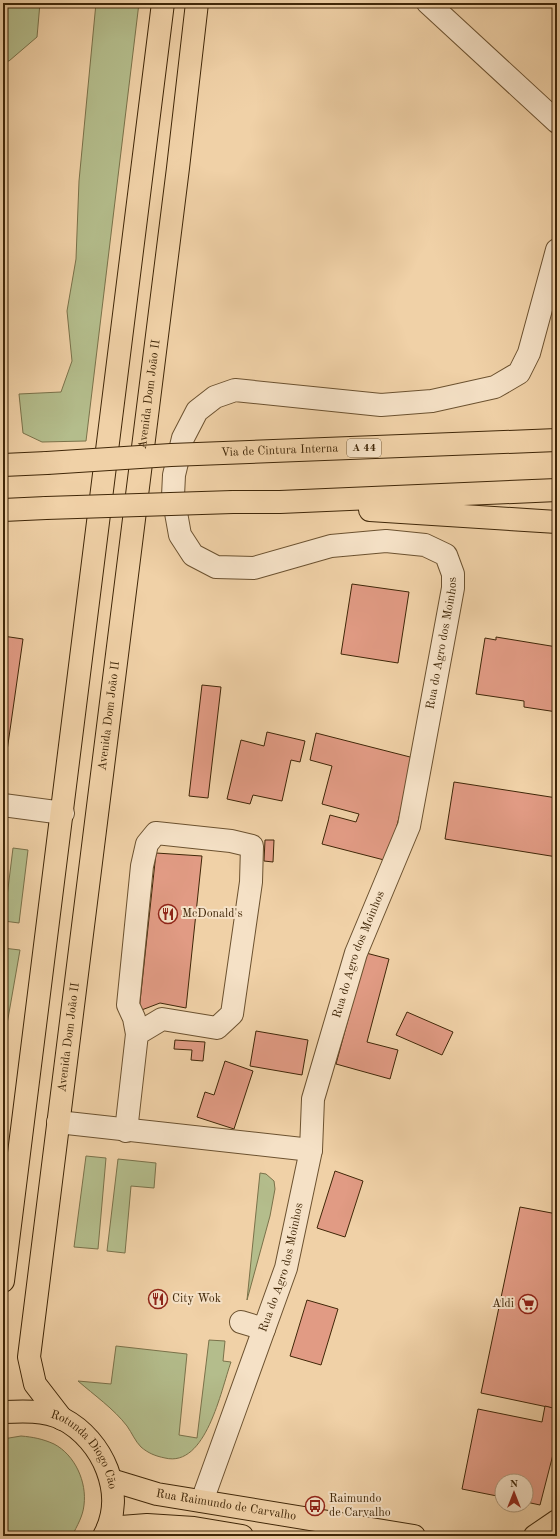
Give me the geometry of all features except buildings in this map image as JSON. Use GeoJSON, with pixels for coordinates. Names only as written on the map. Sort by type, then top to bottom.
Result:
{"type":"FeatureCollection","features":[{"type":"Feature","properties":{"kind":"main road"},"geometry":{"type":"LineString","coordinates":[[3,1281],[63,813],[163,3]]}},
{"type":"Feature","properties":{"kind":"main road","name":"Avenida Dom João II"},"geometry":{"type":"LineString","coordinates":[[62,1419],[35,1384],[29,1357],[178,168],[197,3]]}},
{"type":"Feature","properties":{"kind":"main road","name":"Via de Cintura Interna"},"geometry":{"type":"LineString","coordinates":[[3,465],[171,455],[557,440]]}},
{"type":"Feature","properties":{"kind":"main road"},"geometry":{"type":"LineString","coordinates":[[3,510],[233,502],[280,502],[557,490]]}},
{"type":"Feature","properties":{"kind":"main road"},"geometry":{"type":"LineString","coordinates":[[280,502],[323,507],[557,522]]}},
{"type":"Feature","properties":{"kind":"main road","name":"Rotunda Diogo Cão"},"geometry":{"type":"LineString","coordinates":[[3,1412],[33,1410],[62,1419],[79,1429],[93,1444],[104,1461],[111,1480],[113,1504],[106,1532]]}},
{"type":"Feature","properties":{"kind":"main road","name":"Rua Raimundo de Carvalho"},"geometry":{"type":"LineString","coordinates":[[111,1480],[157,1494],[414,1536]]}},
{"type":"Feature","properties":{"kind":"main road"},"geometry":{"type":"LineString","coordinates":[[536,1536],[557,1522]]}},
{"type":"Feature","properties":{"kind":"main road"},"geometry":{"type":"LineString","coordinates":[[106,1532],[146,1525],[194,1528],[242,1536]]}},
{"type":"Feature","properties":{"kind":"street"},"geometry":{"type":"LineString","coordinates":[[428,3],[557,122]]}},
{"type":"Feature","properties":{"kind":"street","name":"Rua do Agro dos Moinhos"},"geometry":{"type":"LineString","coordinates":[[202,1501],[286,1268],[311,1150],[313,1099],[352,968],[409,826],[453,588],[453,574],[446,555],[425,545],[386,541],[331,546],[254,568],[216,567],[193,555],[180,534],[173,496],[174,475],[183,438],[197,410],[215,397],[235,390],[381,405],[432,402],[495,387],[519,373],[529,353],[557,250]]}},
{"type":"Feature","properties":{"kind":"street"},"geometry":{"type":"LineString","coordinates":[[3,806],[63,813]]}},
{"type":"Feature","properties":{"kind":"street"},"geometry":{"type":"LineString","coordinates":[[126,1131],[137,1034],[134,1018],[128,1005],[142,866],[146,844],[156,833],[231,841],[252,846],[250,882],[232,1014],[217,1028],[162,1019],[137,1034]]}},
{"type":"Feature","properties":{"kind":"street"},"geometry":{"type":"LineString","coordinates":[[58,1122],[126,1131],[311,1150]]}},
{"type":"Feature","properties":{"kind":"street"},"geometry":{"type":"LineString","coordinates":[[241,1322],[264,1329]]}},
{"type":"Feature","properties":{"kind":"green space"},"geometry":{"type":"Polygon","coordinates":[[[3,3],[40,3],[37,37],[9,61],[3,61],[3,3]]]}},
{"type":"Feature","properties":{"kind":"green space"},"geometry":{"type":"Polygon","coordinates":[[[96,3],[139,3],[86,441],[42,442],[23,433],[19,394],[61,392],[72,361],[67,311],[76,259],[79,181],[96,3]]]}},
{"type":"Feature","properties":{"kind":"green space"},"geometry":{"type":"Polygon","coordinates":[[[13,848],[28,850],[19,923],[4,921],[13,848]]]}},
{"type":"Feature","properties":{"kind":"green space"},"geometry":{"type":"Polygon","coordinates":[[[3,948],[20,950],[3,1047],[3,948]]]}},
{"type":"Feature","properties":{"kind":"green space"},"geometry":{"type":"Polygon","coordinates":[[[86,1156],[106,1158],[98,1249],[74,1247],[86,1156]]]}},
{"type":"Feature","properties":{"kind":"green space"},"geometry":{"type":"Polygon","coordinates":[[[118,1159],[156,1163],[154,1188],[131,1186],[125,1253],[107,1251],[118,1159]]]}},
{"type":"Feature","properties":{"kind":"green space"},"geometry":{"type":"Polygon","coordinates":[[[260,1173],[266,1174],[274,1181],[275,1189],[270,1216],[247,1300],[260,1173]]]}},
{"type":"Feature","properties":{"kind":"green space"},"geometry":{"type":"Polygon","coordinates":[[[209,1340],[225,1341],[223,1361],[231,1362],[210,1424],[201,1439],[191,1451],[179,1458],[161,1457],[152,1454],[141,1447],[127,1426],[116,1414],[78,1381],[111,1384],[116,1346],[187,1354],[179,1435],[197,1438],[209,1340]]]}},
{"type":"Feature","properties":{"kind":"green space"},"geometry":{"type":"Polygon","coordinates":[[[21,1436],[38,1438],[54,1444],[74,1462],[84,1487],[84,1505],[81,1517],[72,1536],[3,1536],[3,1439],[21,1436]]]}},
{"type":"Feature","properties":{"kind":"place","name":"McDonald's"},"geometry":{"type":"Point","coordinates":[168,914]}},
{"type":"Feature","properties":{"kind":"place","name":"City Wok"},"geometry":{"type":"Point","coordinates":[158,1299]}},
{"type":"Feature","properties":{"kind":"place","name":"Aldi"},"geometry":{"type":"Point","coordinates":[528,1304]}},
{"type":"Feature","properties":{"kind":"place","name":"Raimundo de Carvalho"},"geometry":{"type":"Point","coordinates":[315,1506]}}]}
